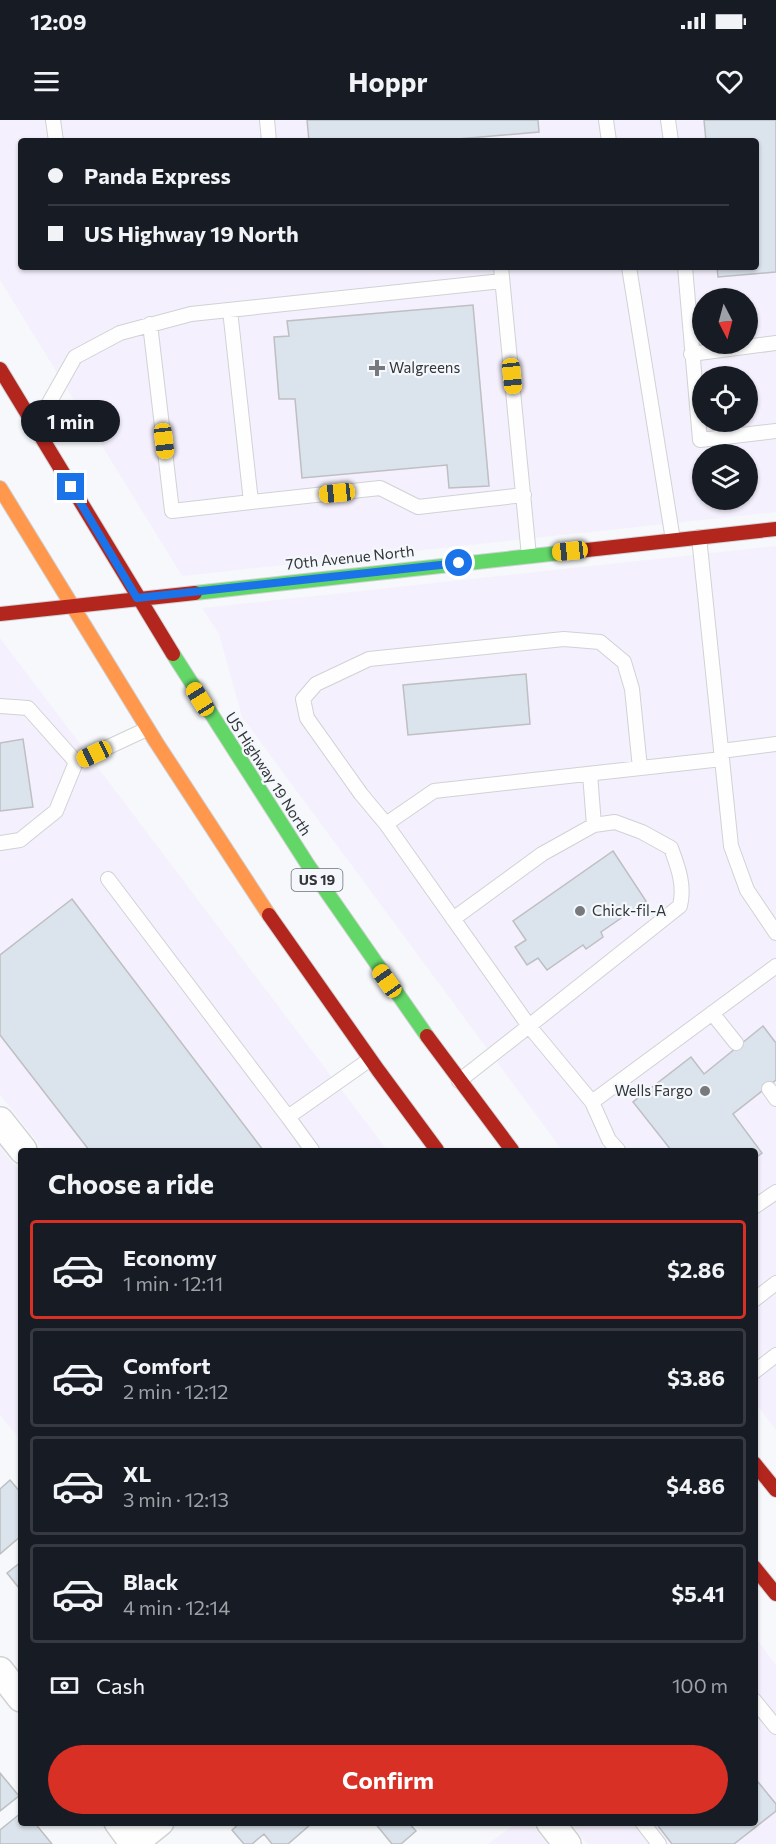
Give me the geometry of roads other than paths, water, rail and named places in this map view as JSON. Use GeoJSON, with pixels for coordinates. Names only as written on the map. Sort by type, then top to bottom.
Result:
{"type":"FeatureCollection","features":[{"type":"Feature","properties":{"kind":"main road","name":"US Highway 19 North"},"geometry":{"type":"LineString","coordinates":[[0,369],[212,719],[315,877],[459,1082],[510,1148]]}},
{"type":"Feature","properties":{"kind":"main road"},"geometry":{"type":"LineString","coordinates":[[0,488],[70,606],[189,797],[278,930],[369,1060],[435,1148]]}},
{"type":"Feature","properties":{"kind":"main road","name":"70th Avenue North"},"geometry":{"type":"LineString","coordinates":[[0,614],[776,529]]}},
{"type":"Feature","properties":{"kind":"main road"},"geometry":{"type":"LineString","coordinates":[[758,1468],[775,1489]]}},
{"type":"Feature","properties":{"kind":"main road"},"geometry":{"type":"LineString","coordinates":[[758,1477],[775,1489]]}},
{"type":"Feature","properties":{"kind":"main road"},"geometry":{"type":"LineString","coordinates":[[758,1572],[776,1594]]}},
{"type":"Feature","properties":{"kind":"street"},"geometry":{"type":"LineString","coordinates":[[0,1121],[21,1148]]}},
{"type":"Feature","properties":{"kind":"street"},"geometry":{"type":"LineString","coordinates":[[0,1671],[18,1694]]}},
{"type":"Feature","properties":{"kind":"street"},"geometry":{"type":"LineString","coordinates":[[128,1836],[151,1826]]}},
{"type":"Feature","properties":{"kind":"street"},"geometry":{"type":"LineString","coordinates":[[553,1826],[567,1844]]}},
{"type":"Feature","properties":{"kind":"lane"},"geometry":{"type":"LineString","coordinates":[[53,120],[56,138]]}},
{"type":"Feature","properties":{"kind":"lane"},"geometry":{"type":"LineString","coordinates":[[267,120],[269,138]]}},
{"type":"Feature","properties":{"kind":"lane"},"geometry":{"type":"LineString","coordinates":[[606,120],[609,138]]}},
{"type":"Feature","properties":{"kind":"lane"},"geometry":{"type":"LineString","coordinates":[[668,120],[670,138]]}},
{"type":"Feature","properties":{"kind":"lane"},"geometry":{"type":"LineString","coordinates":[[628,270],[673,540]]}},
{"type":"Feature","properties":{"kind":"lane"},"geometry":{"type":"LineString","coordinates":[[685,270],[700,440],[776,431]]}},
{"type":"Feature","properties":{"kind":"lane"},"geometry":{"type":"LineString","coordinates":[[35,428],[75,357],[120,333],[191,314],[502,274],[529,556]]}},
{"type":"Feature","properties":{"kind":"lane"},"geometry":{"type":"LineString","coordinates":[[230,310],[251,502]]}},
{"type":"Feature","properties":{"kind":"lane"},"geometry":{"type":"LineString","coordinates":[[150,324],[172,511],[380,488],[418,507],[524,495]]}},
{"type":"Feature","properties":{"kind":"lane"},"geometry":{"type":"LineString","coordinates":[[691,354],[776,343]]}},
{"type":"Feature","properties":{"kind":"lane"},"geometry":{"type":"LineString","coordinates":[[699,537],[732,846],[747,890],[776,933]]}},
{"type":"Feature","properties":{"kind":"lane"},"geometry":{"type":"LineString","coordinates":[[616,1148],[609,1140],[592,1102],[529,1026],[386,824],[361,794],[307,718],[303,699],[316,684],[369,659],[564,639],[600,642],[624,662],[632,689],[640,768]]}},
{"type":"Feature","properties":{"kind":"lane"},"geometry":{"type":"LineString","coordinates":[[0,705],[28,708],[76,762]]}},
{"type":"Feature","properties":{"kind":"lane"},"geometry":{"type":"LineString","coordinates":[[0,843],[20,840],[56,811],[76,762],[147,729]]}},
{"type":"Feature","properties":{"kind":"lane"},"geometry":{"type":"LineString","coordinates":[[386,824],[434,791],[640,768],[776,744]]}},
{"type":"Feature","properties":{"kind":"lane"},"geometry":{"type":"LineString","coordinates":[[590,774],[594,825]]}},
{"type":"Feature","properties":{"kind":"lane"},"geometry":{"type":"LineString","coordinates":[[453,919],[542,854],[594,825],[615,822],[642,832],[671,848],[681,875],[683,894],[680,906],[459,1082]]}},
{"type":"Feature","properties":{"kind":"lane"},"geometry":{"type":"LineString","coordinates":[[108,879],[311,1148]]}},
{"type":"Feature","properties":{"kind":"lane"},"geometry":{"type":"LineString","coordinates":[[592,1102],[776,966]]}},
{"type":"Feature","properties":{"kind":"lane"},"geometry":{"type":"LineString","coordinates":[[712,1013],[736,1043]]}},
{"type":"Feature","properties":{"kind":"lane"},"geometry":{"type":"LineString","coordinates":[[288,1117],[369,1060]]}},
{"type":"Feature","properties":{"kind":"lane"},"geometry":{"type":"LineString","coordinates":[[758,1204],[776,1192]]}},
{"type":"Feature","properties":{"kind":"lane"},"geometry":{"type":"LineString","coordinates":[[758,1297],[776,1283]]}},
{"type":"Feature","properties":{"kind":"lane"},"geometry":{"type":"LineString","coordinates":[[758,1369],[776,1354]]}},
{"type":"Feature","properties":{"kind":"lane"},"geometry":{"type":"LineString","coordinates":[[758,1705],[776,1727]]}},
{"type":"Feature","properties":{"kind":"lane"},"geometry":{"type":"LineString","coordinates":[[645,1826],[659,1844]]}},
{"type":"Feature","properties":{"kind":"place","name":"Walgreens"},"geometry":{"type":"Point","coordinates":[377,368]}},
{"type":"Feature","properties":{"kind":"place","name":"Chick-fil-A"},"geometry":{"type":"Point","coordinates":[580,911]}},
{"type":"Feature","properties":{"kind":"place","name":"Wells Fargo"},"geometry":{"type":"Point","coordinates":[705,1091]}}]}
